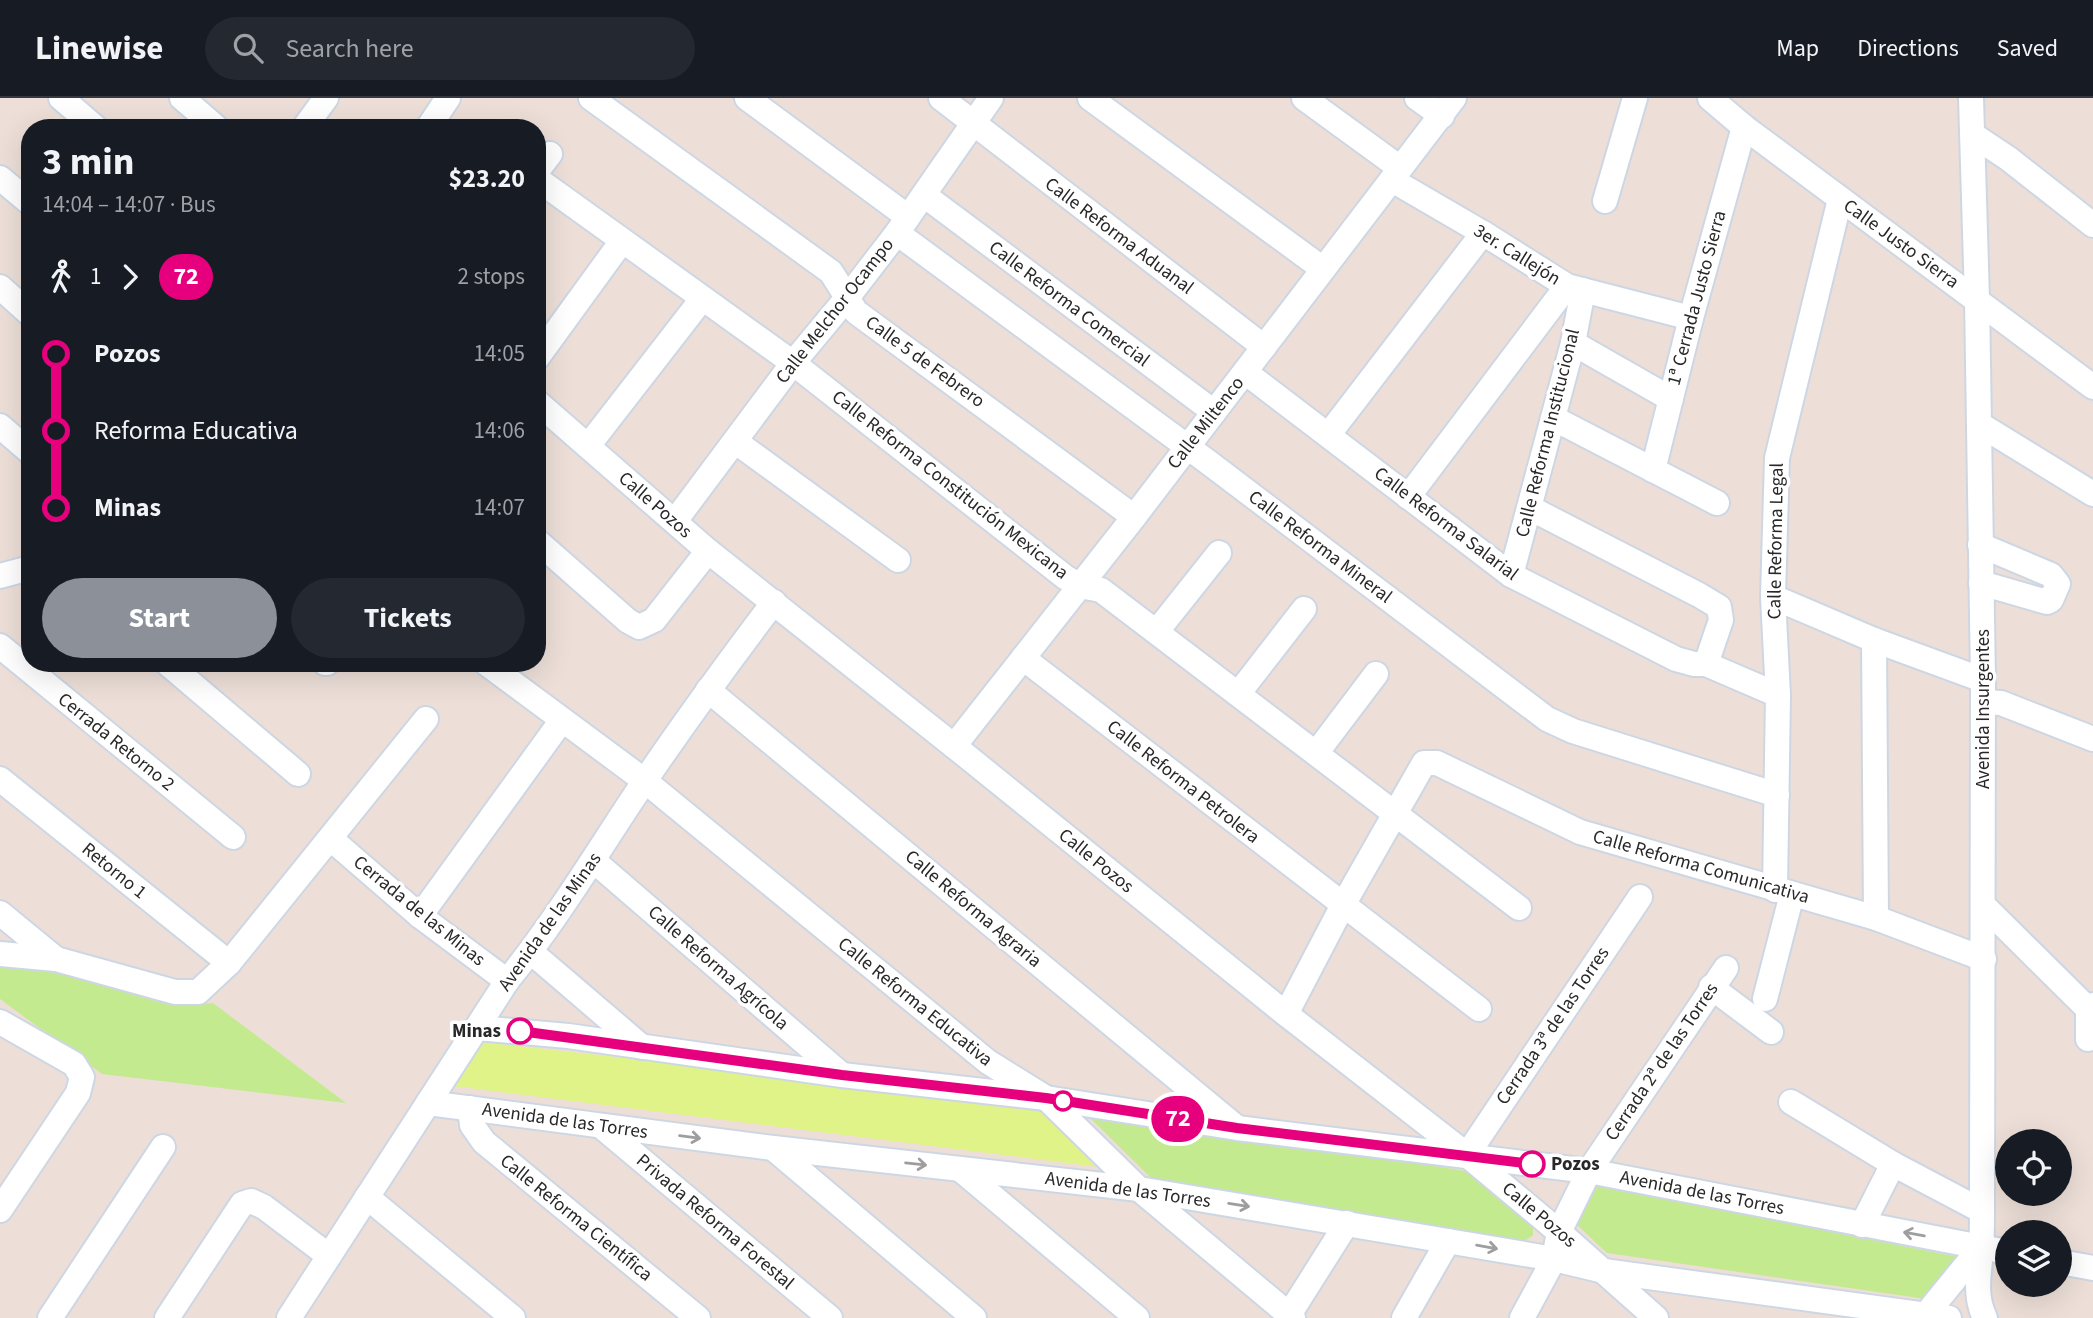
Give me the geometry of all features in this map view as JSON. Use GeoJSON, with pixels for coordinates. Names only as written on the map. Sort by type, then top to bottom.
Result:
{"type":"FeatureCollection","features":[{"type":"Feature","properties":{"kind":"street"},"geometry":{"type":"LineString","coordinates":[[61,98],[86,119]]}},
{"type":"Feature","properties":{"kind":"street"},"geometry":{"type":"LineString","coordinates":[[311,119],[326,98]]}},
{"type":"Feature","properties":{"kind":"street"},"geometry":{"type":"LineString","coordinates":[[434,119],[448,98]]}},
{"type":"Feature","properties":{"kind":"street","name":"Calle 5 de Febrero"},"geometry":{"type":"LineString","coordinates":[[591,98],[831,272],[856,312],[1134,517]]}},
{"type":"Feature","properties":{"kind":"street","name":"Calle Reforma Mineral"},"geometry":{"type":"LineString","coordinates":[[747,98],[903,225],[1187,448],[1547,719],[1573,731],[1777,795]]}},
{"type":"Feature","properties":{"kind":"street","name":"Calle Reforma Aduanal"},"geometry":{"type":"LineString","coordinates":[[941,98],[1264,347]]}},
{"type":"Feature","properties":{"kind":"street","name":"Calle Melchor Ocampo"},"geometry":{"type":"LineString","coordinates":[[675,521],[793,363],[903,225],[991,98]]}},
{"type":"Feature","properties":{"kind":"street"},"geometry":{"type":"LineString","coordinates":[[1090,98],[1323,269]]}},
{"type":"Feature","properties":{"kind":"street","name":"3er. Callejón"},"geometry":{"type":"LineString","coordinates":[[1304,98],[1396,174],[1483,233],[1575,288],[1691,318]]}},
{"type":"Feature","properties":{"kind":"street"},"geometry":{"type":"LineString","coordinates":[[1417,98],[1448,107]]}},
{"type":"Feature","properties":{"kind":"street"},"geometry":{"type":"LineString","coordinates":[[1605,201],[1635,98]]}},
{"type":"Feature","properties":{"kind":"street","name":"Calle Justo Sierra"},"geometry":{"type":"LineString","coordinates":[[1710,98],[1744,127],[2093,387]]}},
{"type":"Feature","properties":{"kind":"street","name":"Avenida Insurgentes"},"geometry":{"type":"LineString","coordinates":[[1971,98],[1983,691],[1982,1210],[1977,1290],[1979,1306],[1985,1318]]}},
{"type":"Feature","properties":{"kind":"street"},"geometry":{"type":"LineString","coordinates":[[196,102],[210,119]]}},
{"type":"Feature","properties":{"kind":"street","name":"Calle Miltenco"},"geometry":{"type":"LineString","coordinates":[[954,746],[1134,517],[1448,107]]}},
{"type":"Feature","properties":{"kind":"street","name":"1ª Cerrada Justo Sierra"},"geometry":{"type":"LineString","coordinates":[[1653,470],[1691,318],[1744,127]]}},
{"type":"Feature","properties":{"kind":"street"},"geometry":{"type":"LineString","coordinates":[[1973,135],[2009,159],[2093,225]]}},
{"type":"Feature","properties":{"kind":"street"},"geometry":{"type":"LineString","coordinates":[[0,178],[21,196]]}},
{"type":"Feature","properties":{"kind":"street","name":"Calle Reforma Constitución Mexicana"},"geometry":{"type":"LineString","coordinates":[[546,186],[793,363],[1065,577],[1080,586],[1101,590],[1157,631],[1519,908]]}},
{"type":"Feature","properties":{"kind":"street","name":"Calle Reforma Comercial"},"geometry":{"type":"LineString","coordinates":[[924,195],[1214,412]]}},
{"type":"Feature","properties":{"kind":"street","name":"Calle Reforma Legal"},"geometry":{"type":"LineString","coordinates":[[1765,999],[1783,892],[1777,795],[1778,695],[1773,597],[1777,458],[1840,199]]}},
{"type":"Feature","properties":{"kind":"street"},"geometry":{"type":"LineString","coordinates":[[1329,435],[1483,233]]}},
{"type":"Feature","properties":{"kind":"street"},"geometry":{"type":"LineString","coordinates":[[546,346],[622,241]]}},
{"type":"Feature","properties":{"kind":"street"},"geometry":{"type":"LineString","coordinates":[[0,287],[21,306]]}},
{"type":"Feature","properties":{"kind":"street"},"geometry":{"type":"LineString","coordinates":[[1408,497],[1575,288]]}},
{"type":"Feature","properties":{"kind":"street","name":"Calle Reforma Institucional"},"geometry":{"type":"LineString","coordinates":[[1511,575],[1573,343],[1575,288]]}},
{"type":"Feature","properties":{"kind":"street"},"geometry":{"type":"LineString","coordinates":[[588,446],[702,299]]}},
{"type":"Feature","properties":{"kind":"street"},"geometry":{"type":"LineString","coordinates":[[1573,343],[1671,398]]}},
{"type":"Feature","properties":{"kind":"street","name":"Calle Reforma Salarial"},"geometry":{"type":"LineString","coordinates":[[1245,372],[1511,575],[1676,659],[1706,664],[1778,695]]}},
{"type":"Feature","properties":{"kind":"street","name":"Calle Pozos"},"geometry":{"type":"LineString","coordinates":[[546,410],[708,551],[1286,1014],[1467,1155],[1656,1318]]}},
{"type":"Feature","properties":{"kind":"street"},"geometry":{"type":"LineString","coordinates":[[1553,418],[1717,503]]}},
{"type":"Feature","properties":{"kind":"street"},"geometry":{"type":"LineString","coordinates":[[1979,424],[2093,494]]}},
{"type":"Feature","properties":{"kind":"street"},"geometry":{"type":"LineString","coordinates":[[0,426],[21,444]]}},
{"type":"Feature","properties":{"kind":"street"},"geometry":{"type":"LineString","coordinates":[[736,442],[898,560]]}},
{"type":"Feature","properties":{"kind":"street"},"geometry":{"type":"LineString","coordinates":[[1530,508],[1719,607],[1721,620],[1706,664]]}},
{"type":"Feature","properties":{"kind":"street"},"geometry":{"type":"LineString","coordinates":[[1980,545],[2051,575],[2057,584],[2051,600],[2047,602],[1981,583]]}},
{"type":"Feature","properties":{"kind":"street"},"geometry":{"type":"LineString","coordinates":[[546,549],[628,621],[639,627],[654,620],[708,551]]}},
{"type":"Feature","properties":{"kind":"street"},"geometry":{"type":"LineString","coordinates":[[1157,631],[1219,554]]}},
{"type":"Feature","properties":{"kind":"street"},"geometry":{"type":"LineString","coordinates":[[1773,597],[1874,640],[1983,691],[2001,703],[2093,739]]}},
{"type":"Feature","properties":{"kind":"street","name":"Avenida de las Minas"},"geometry":{"type":"LineString","coordinates":[[289,1318],[507,981],[531,952],[594,861],[708,690],[774,602]]}},
{"type":"Feature","properties":{"kind":"street"},"geometry":{"type":"LineString","coordinates":[[1238,694],[1304,609]]}},
{"type":"Feature","properties":{"kind":"street"},"geometry":{"type":"LineString","coordinates":[[1874,640],[1876,918]]}},
{"type":"Feature","properties":{"kind":"street","name":"Cerrada Retorno 2"},"geometry":{"type":"LineString","coordinates":[[0,646],[21,663]]}},
{"type":"Feature","properties":{"kind":"street","name":"Calle Reforma Petrolera"},"geometry":{"type":"LineString","coordinates":[[1023,658],[1479,1009]]}},
{"type":"Feature","properties":{"kind":"street","name":"Cerrada Retorno 2"},"geometry":{"type":"LineString","coordinates":[[32,672],[233,837]]}},
{"type":"Feature","properties":{"kind":"street"},"geometry":{"type":"LineString","coordinates":[[178,672],[298,774]]}},
{"type":"Feature","properties":{"kind":"street","name":"Calle Reforma Educativa"},"geometry":{"type":"LineString","coordinates":[[498,672],[645,781],[988,1062],[1046,1098],[1139,1189],[1290,1317]]}},
{"type":"Feature","properties":{"kind":"street"},"geometry":{"type":"LineString","coordinates":[[1317,752],[1376,674]]}},
{"type":"Feature","properties":{"kind":"street","name":"Calle Reforma Agraria"},"geometry":{"type":"LineString","coordinates":[[708,690],[1237,1128]]}},
{"type":"Feature","properties":{"kind":"street"},"geometry":{"type":"LineString","coordinates":[[0,954],[56,960],[175,992],[198,992],[229,963],[426,719]]}},
{"type":"Feature","properties":{"kind":"street"},"geometry":{"type":"LineString","coordinates":[[420,916],[562,720]]}},
{"type":"Feature","properties":{"kind":"street","name":"Calle Reforma Comunicativa"},"geometry":{"type":"LineString","coordinates":[[1394,814],[1424,764],[1437,763],[1580,832],[1876,918],[1984,959]]}},
{"type":"Feature","properties":{"kind":"street","name":"Retorno 1"},"geometry":{"type":"LineString","coordinates":[[0,779],[229,963]]}},
{"type":"Feature","properties":{"kind":"street"},"geometry":{"type":"LineString","coordinates":[[1286,1014],[1394,814]]}},
{"type":"Feature","properties":{"kind":"street","name":"Cerrada de las Minas"},"geometry":{"type":"LineString","coordinates":[[331,839],[420,916],[507,981]]}},
{"type":"Feature","properties":{"kind":"street","name":"Calle Reforma Agrícola"},"geometry":{"type":"LineString","coordinates":[[594,861],[842,1075]]}},
{"type":"Feature","properties":{"kind":"street","name":"Cerrada 3ª de las Torres"},"geometry":{"type":"LineString","coordinates":[[1467,1155],[1640,897]]}},
{"type":"Feature","properties":{"kind":"street"},"geometry":{"type":"LineString","coordinates":[[1984,906],[2091,1007],[2088,1039]]}},
{"type":"Feature","properties":{"kind":"street"},"geometry":{"type":"LineString","coordinates":[[0,913],[56,960]]}},
{"type":"Feature","properties":{"kind":"street"},"geometry":{"type":"LineString","coordinates":[[531,952],[642,1047]]}},
{"type":"Feature","properties":{"kind":"street","name":"Cerrada 2ª de las Torres"},"geometry":{"type":"LineString","coordinates":[[1522,1318],[1554,1259],[1559,1232],[1589,1171],[1726,968]]}},
{"type":"Feature","properties":{"kind":"street"},"geometry":{"type":"LineString","coordinates":[[1711,988],[1771,1032]]}},
{"type":"Feature","properties":{"kind":"street","name":"Avenida de las Torres"},"geometry":{"type":"LineString","coordinates":[[478,1028],[568,1036],[842,1075],[1046,1098],[1237,1128],[1589,1171],[1995,1250]]}},
{"type":"Feature","properties":{"kind":"street"},"geometry":{"type":"LineString","coordinates":[[0,1210],[78,1093],[82,1077],[74,1064],[2,1029]]}},
{"type":"Feature","properties":{"kind":"street"},"geometry":{"type":"LineString","coordinates":[[1791,1102],[1893,1164],[1982,1210]]}},
{"type":"Feature","properties":{"kind":"street","name":"Avenida de las Torres"},"geometry":{"type":"LineString","coordinates":[[428,1103],[773,1148],[1139,1189],[1554,1259],[1604,1271],[1932,1317]]}},
{"type":"Feature","properties":{"kind":"street","name":"Calle Reforma Científica"},"geometry":{"type":"LineString","coordinates":[[470,1108],[472,1125],[484,1142],[698,1318]]}},
{"type":"Feature","properties":{"kind":"street","name":"Privada Reforma Forestal"},"geometry":{"type":"LineString","coordinates":[[601,1126],[830,1318]]}},
{"type":"Feature","properties":{"kind":"street"},"geometry":{"type":"LineString","coordinates":[[50,1318],[163,1147]]}},
{"type":"Feature","properties":{"kind":"street"},"geometry":{"type":"LineString","coordinates":[[773,1148],[974,1318]]}},
{"type":"Feature","properties":{"kind":"street"},"geometry":{"type":"LineString","coordinates":[[1863,1225],[1893,1164]]}},
{"type":"Feature","properties":{"kind":"street"},"geometry":{"type":"LineString","coordinates":[[960,1169],[1137,1318]]}},
{"type":"Feature","properties":{"kind":"street"},"geometry":{"type":"LineString","coordinates":[[367,1198],[513,1318]]}},
{"type":"Feature","properties":{"kind":"street"},"geometry":{"type":"LineString","coordinates":[[167,1318],[242,1204],[251,1201],[264,1207],[328,1256]]}},
{"type":"Feature","properties":{"kind":"street"},"geometry":{"type":"LineString","coordinates":[[1290,1317],[1347,1223]]}},
{"type":"Feature","properties":{"kind":"street"},"geometry":{"type":"LineString","coordinates":[[1404,1318],[1448,1241]]}},
{"type":"Feature","properties":{"kind":"street"},"geometry":{"type":"LineString","coordinates":[[1932,1317],[1981,1247]]}},
{"type":"Feature","properties":{"kind":"street"},"geometry":{"type":"LineString","coordinates":[[2072,1264],[2093,1268]]}},
{"type":"Feature","properties":{"kind":"green space"},"geometry":{"type":"Polygon","coordinates":[[[0,959],[42,964],[185,1006],[213,1003],[346,1103],[102,1074],[0,999],[0,959]]]}},
{"type":"Feature","properties":{"kind":"green space"},"geometry":{"type":"Polygon","coordinates":[[[482,1042],[1040,1104],[1107,1168],[453,1086],[482,1042]]]}},
{"type":"Feature","properties":{"kind":"green space"},"geometry":{"type":"Polygon","coordinates":[[[1078,1106],[1471,1172],[1533,1225],[1533,1235],[1525,1241],[1156,1183],[1078,1106]]]}},
{"type":"Feature","properties":{"kind":"green space"},"geometry":{"type":"Polygon","coordinates":[[[1594,1184],[1958,1257],[1926,1299],[1607,1253],[1574,1222],[1594,1184]]]}},
{"type":"Feature","properties":{"kind":"bus line","name":"72"},"geometry":{"type":"LineString","coordinates":[[520,1031],[842,1075],[1046,1098],[1237,1128],[1532,1164]]}},
{"type":"Feature","properties":{"kind":"place","name":"Minas"},"geometry":{"type":"Point","coordinates":[520,1031]}},
{"type":"Feature","properties":{"kind":"place","name":"Pozos"},"geometry":{"type":"Point","coordinates":[1532,1164]}}]}
